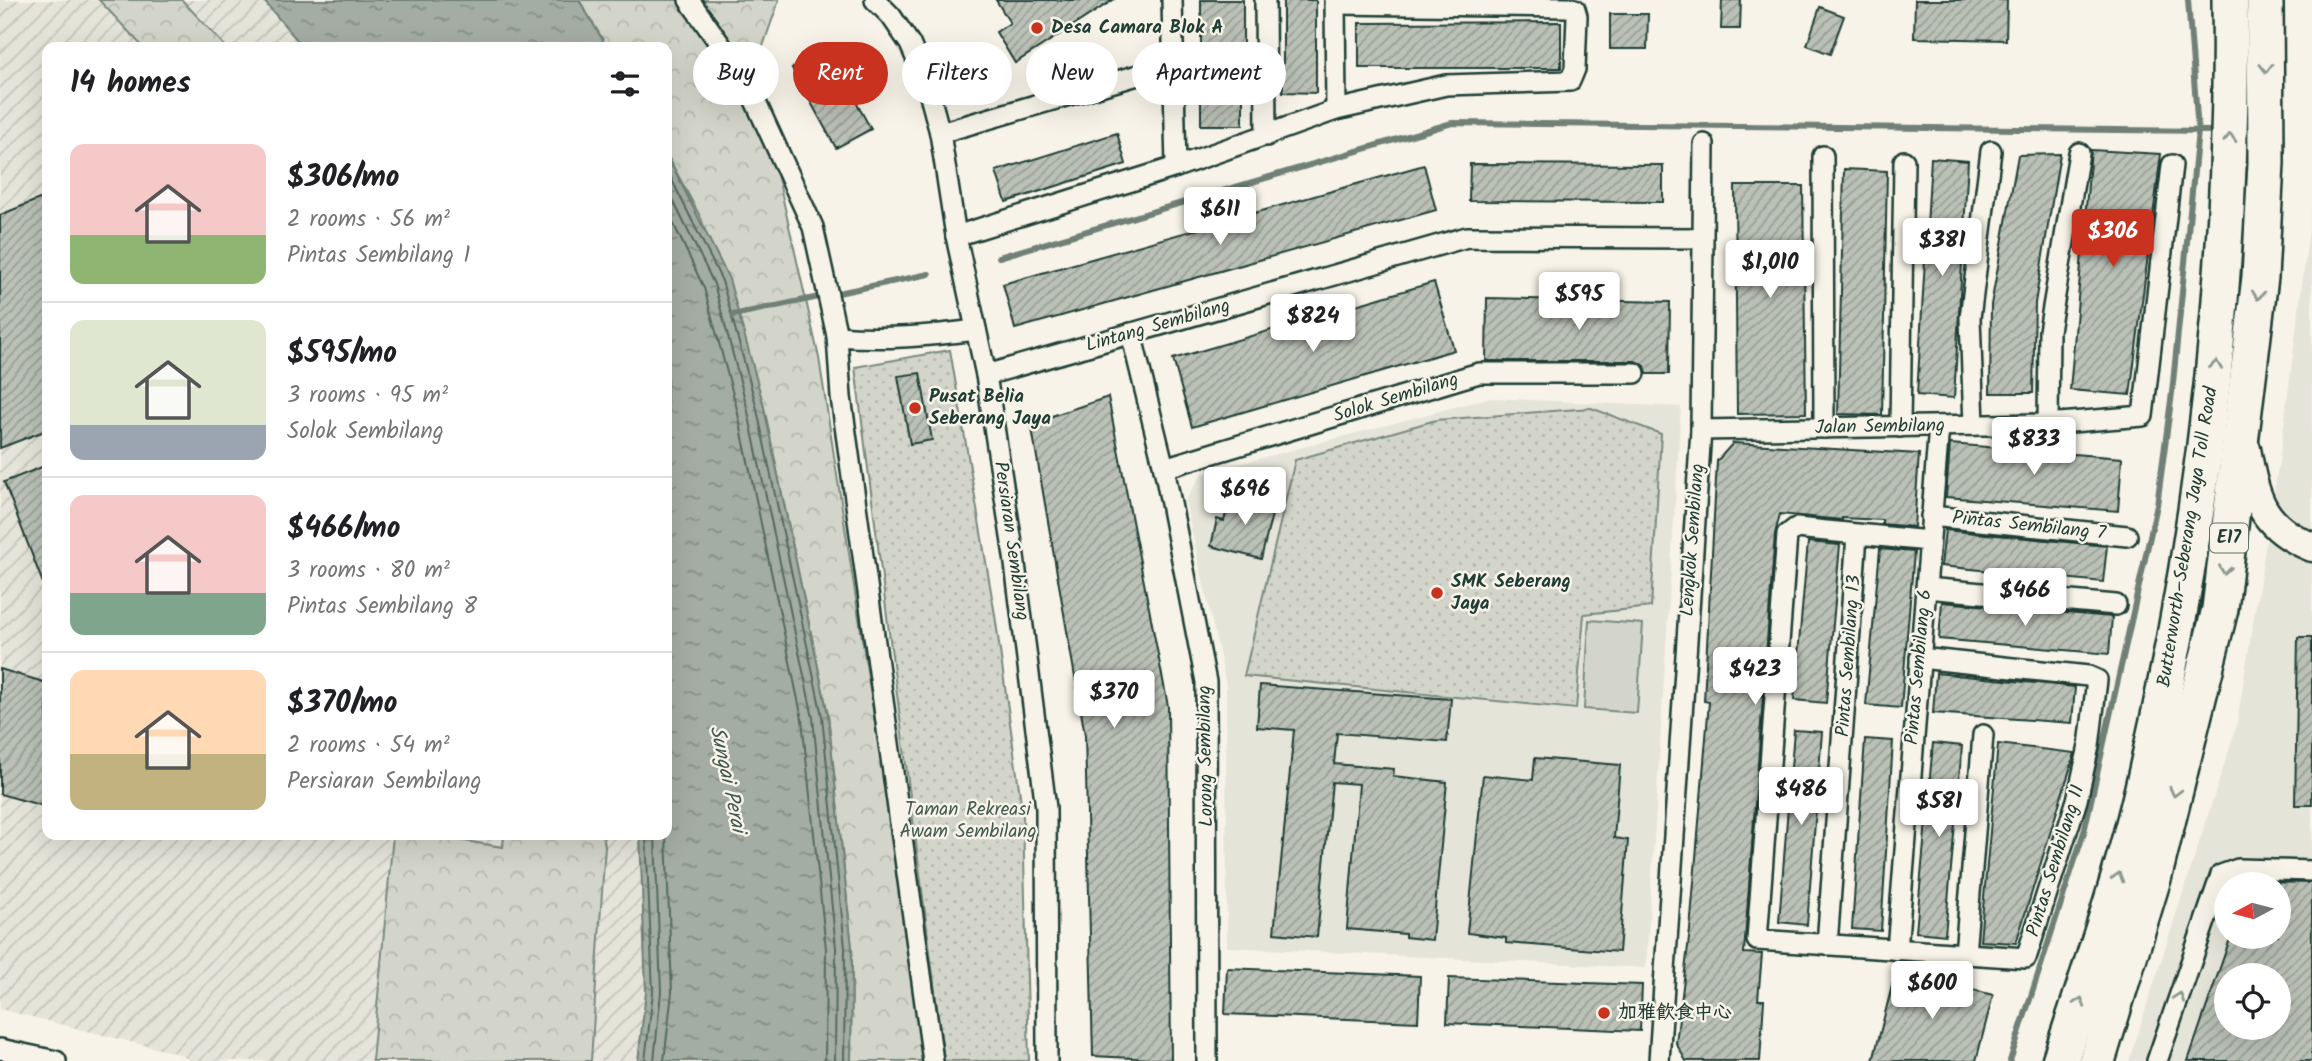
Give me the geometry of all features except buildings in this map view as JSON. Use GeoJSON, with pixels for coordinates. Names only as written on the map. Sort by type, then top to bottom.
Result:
{"type":"FeatureCollection","features":[{"type":"Feature","properties":{"kind":"highway","name":"Butterworth–Seberang Jaya Toll Road"},"geometry":{"type":"LineString","coordinates":[[2060,1061],[2099,942],[2146,777],[2178,622],[2218,347],[2230,146],[2230,0]]}},
{"type":"Feature","properties":{"kind":"highway","name":"Butterworth–Seberang Jaya Toll Road"},"geometry":{"type":"LineString","coordinates":[[2097,1061],[2154,874],[2220,609],[2243,436],[2260,277],[2266,163],[2265,1]]}},
{"type":"Feature","properties":{"kind":"street"},"geometry":{"type":"LineString","coordinates":[[688,0],[746,81],[808,215],[826,278],[837,336],[841,397],[933,1061]]}},
{"type":"Feature","properties":{"kind":"street","name":"Persiaran Sembilang"},"geometry":{"type":"LineString","coordinates":[[875,0],[891,16],[910,44],[926,81],[940,133],[956,236],[986,375],[1014,556],[1046,808],[1047,1061]]}},
{"type":"Feature","properties":{"kind":"street"},"geometry":{"type":"LineString","coordinates":[[1172,0],[1172,42]]}},
{"type":"Feature","properties":{"kind":"street"},"geometry":{"type":"LineString","coordinates":[[1265,0],[1266,136]]}},
{"type":"Feature","properties":{"kind":"street"},"geometry":{"type":"LineString","coordinates":[[956,236],[1176,167],[1336,110],[1446,85],[1570,81],[1573,75],[1575,9],[1335,2],[1336,110]]}},
{"type":"Feature","properties":{"kind":"street"},"geometry":{"type":"LineString","coordinates":[[940,133],[1132,77]]}},
{"type":"Feature","properties":{"kind":"street"},"geometry":{"type":"LineString","coordinates":[[1174,105],[1176,167]]}},
{"type":"Feature","properties":{"kind":"street","name":"Lengkok Sembilang"},"geometry":{"type":"LineString","coordinates":[[1659,1061],[1701,430],[1704,144]]}},
{"type":"Feature","properties":{"kind":"street"},"geometry":{"type":"LineString","coordinates":[[1975,425],[1970,318],[1991,151]]}},
{"type":"Feature","properties":{"kind":"street"},"geometry":{"type":"LineString","coordinates":[[2048,424],[2049,331],[2080,153]]}},
{"type":"Feature","properties":{"kind":"street"},"geometry":{"type":"LineString","coordinates":[[1823,156],[1824,428]]}},
{"type":"Feature","properties":{"kind":"street"},"geometry":{"type":"LineString","coordinates":[[1900,427],[1904,161]]}},
{"type":"Feature","properties":{"kind":"street","name":"Jalan Sembilang"},"geometry":{"type":"LineString","coordinates":[[1701,430],[2048,424],[2143,416],[2172,165]]}},
{"type":"Feature","properties":{"kind":"street","name":"Lintang Sembilang"},"geometry":{"type":"LineString","coordinates":[[986,375],[1467,237],[1702,238]]}},
{"type":"Feature","properties":{"kind":"street"},"geometry":{"type":"LineString","coordinates":[[837,336],[902,339],[976,330]]}},
{"type":"Feature","properties":{"kind":"street","name":"Lorong Sembilang"},"geometry":{"type":"LineString","coordinates":[[1131,334],[1164,468],[1206,682],[1207,1061]]}},
{"type":"Feature","properties":{"kind":"street","name":"Solok Sembilang"},"geometry":{"type":"LineString","coordinates":[[1164,468],[1479,373],[1635,373]]}},
{"type":"Feature","properties":{"kind":"street","name":"Pintas Sembilang 6"},"geometry":{"type":"LineString","coordinates":[[1896,950],[1939,426]]}},
{"type":"Feature","properties":{"kind":"street"},"geometry":{"type":"LineString","coordinates":[[2243,436],[2253,488],[2263,512],[2297,541],[2312,547]]}},
{"type":"Feature","properties":{"kind":"street","name":"Pintas Sembilang 7"},"geometry":{"type":"LineString","coordinates":[[1931,516],[2127,536]]}},
{"type":"Feature","properties":{"kind":"street","name":"Pintas Sembilang 11"},"geometry":{"type":"LineString","coordinates":[[1857,535],[1796,528],[1787,535],[1756,940],[2026,958],[2077,800],[2089,746],[2097,680],[2088,676],[1920,659]]}},
{"type":"Feature","properties":{"kind":"street"},"geometry":{"type":"LineString","coordinates":[[1857,535],[1929,541]]}},
{"type":"Feature","properties":{"kind":"street","name":"Pintas Sembilang 13"},"geometry":{"type":"LineString","coordinates":[[1827,945],[1857,535]]}},
{"type":"Feature","properties":{"kind":"street"},"geometry":{"type":"LineString","coordinates":[[1926,588],[2116,605]]}},
{"type":"Feature","properties":{"kind":"street"},"geometry":{"type":"LineString","coordinates":[[1965,954],[1983,736]]}},
{"type":"Feature","properties":{"kind":"street"},"geometry":{"type":"LineString","coordinates":[[2157,1061],[2221,875],[2238,869],[2312,871]]}},
{"type":"Feature","properties":{"kind":"street"},"geometry":{"type":"LineString","coordinates":[[0,1049],[24,1058],[56,1061]]}},
{"type":"Feature","properties":{"kind":"shaded area"},"geometry":{"type":"Polygon","coordinates":[[[0,0],[263,0],[299,42],[42,42],[42,840],[640,840],[646,992],[638,1061],[191,1061],[179,1054],[0,1009],[0,0]]]}},
{"type":"Feature","properties":{"kind":"shaded area"},"geometry":{"type":"Polygon","coordinates":[[[2312,207],[2312,1061],[2129,1061],[2236,728],[2280,456],[2312,207]]]}},
{"type":"Feature","properties":{"kind":"shaded area","name":"SMK Seberang Jaya"},"geometry":{"type":"Polygon","coordinates":[[[1489,398],[1681,407],[1646,968],[1227,947],[1226,684],[1185,501],[1202,474],[1489,398]]]}},
{"type":"Feature","properties":{"kind":"green space"},"geometry":{"type":"Polygon","coordinates":[[[99,0],[182,0],[221,42],[138,42],[99,0]]]}},
{"type":"Feature","properties":{"kind":"green space"},"geometry":{"type":"Polygon","coordinates":[[[579,0],[779,0],[764,42],[693,42],[693,105],[762,105],[819,358],[927,1061],[851,1061],[852,948],[828,715],[763,403],[701,218],[672,164],[672,42],[604,42],[579,0]]]}},
{"type":"Feature","properties":{"kind":"green space","name":"Taman Rekreasi Awam Sembilang"},"geometry":{"type":"Polygon","coordinates":[[[950,350],[995,615],[1023,817],[1029,1061],[944,1061],[855,367],[950,350]]]}},
{"type":"Feature","properties":{"kind":"green space"},"geometry":{"type":"Polygon","coordinates":[[[1591,408],[1661,434],[1651,607],[1584,614],[1576,709],[1244,676],[1295,460],[1436,420],[1591,408]]]}},
{"type":"Feature","properties":{"kind":"green space"},"geometry":{"type":"Polygon","coordinates":[[[1589,620],[1643,624],[1637,713],[1584,709],[1589,620]]]}},
{"type":"Feature","properties":{"kind":"green space"},"geometry":{"type":"Polygon","coordinates":[[[393,840],[458,840],[503,847],[504,840],[604,840],[591,1061],[372,1061],[393,840]]]}},
{"type":"Feature","properties":{"kind":"water"},"geometry":{"type":"Polygon","coordinates":[[[263,0],[579,0],[604,42],[299,42],[263,0]]]}},
{"type":"Feature","properties":{"kind":"water","name":"Sungai Perai"},"geometry":{"type":"Polygon","coordinates":[[[672,165],[729,279],[763,403],[828,715],[852,948],[851,1061],[638,1061],[646,992],[640,840],[672,840],[672,165]]]}},
{"type":"Feature","properties":{"kind":"waterway"},"geometry":{"type":"LineString","coordinates":[[2010,1061],[2084,832],[2157,505],[2172,393],[2198,131],[2188,0]]}},
{"type":"Feature","properties":{"kind":"waterway"},"geometry":{"type":"LineString","coordinates":[[999,257],[1452,123],[2212,131]]}},
{"type":"Feature","properties":{"kind":"waterway"},"geometry":{"type":"LineString","coordinates":[[733,315],[929,274]]}},
{"type":"Feature","properties":{"kind":"place","name":"Desa Camara Blok A"},"geometry":{"type":"Point","coordinates":[1037,28]}},
{"type":"Feature","properties":{"kind":"place","name":"Pusat Belia Seberang Jaya"},"geometry":{"type":"Point","coordinates":[915,408]}},
{"type":"Feature","properties":{"kind":"place","name":"SMK Seberang Jaya"},"geometry":{"type":"Point","coordinates":[1437,593]}},
{"type":"Feature","properties":{"kind":"place","name":"加雅飲食中心"},"geometry":{"type":"Point","coordinates":[1604,1013]}}]}
